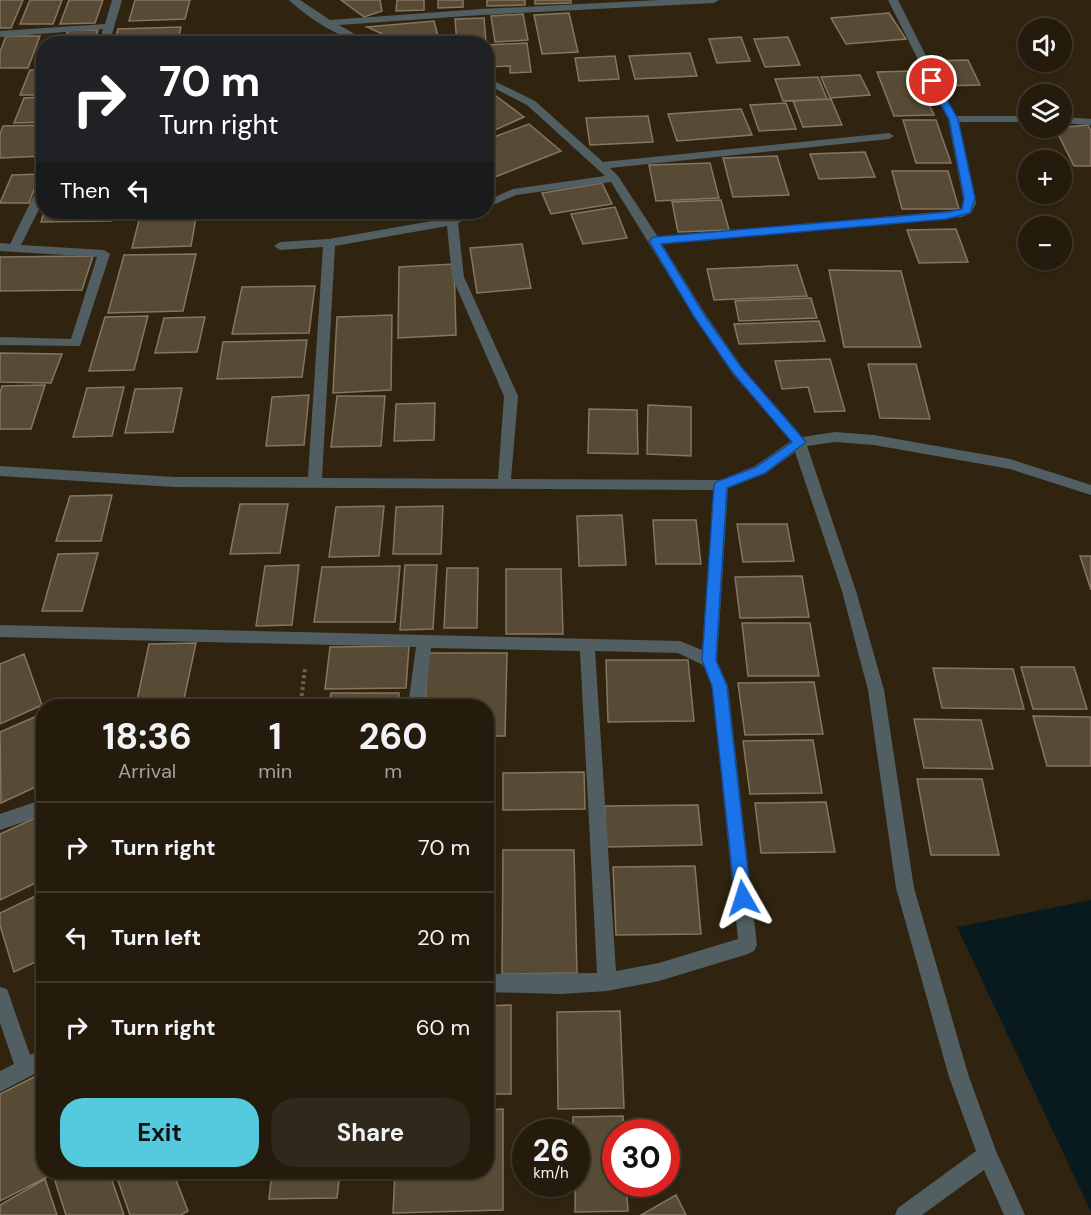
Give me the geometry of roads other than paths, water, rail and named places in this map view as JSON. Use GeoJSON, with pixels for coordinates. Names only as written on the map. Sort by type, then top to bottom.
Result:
{"type":"FeatureCollection","features":[{"type":"Feature","properties":{"kind":"street"},"geometry":{"type":"LineString","coordinates":[[107,36],[117,0]]}},
{"type":"Feature","properties":{"kind":"street"},"geometry":{"type":"LineString","coordinates":[[294,0],[352,36]]}},
{"type":"Feature","properties":{"kind":"street"},"geometry":{"type":"LineString","coordinates":[[328,23],[482,12],[714,0]]}},
{"type":"Feature","properties":{"kind":"street"},"geometry":{"type":"LineString","coordinates":[[654,241],[967,211],[970,203],[954,119],[932,81],[893,0]]}},
{"type":"Feature","properties":{"kind":"street"},"geometry":{"type":"LineString","coordinates":[[0,34],[111,26]]}},
{"type":"Feature","properties":{"kind":"street"},"geometry":{"type":"LineString","coordinates":[[494,84],[531,103],[614,178],[699,315],[737,370],[800,442],[849,591],[876,690],[905,888],[959,1077],[987,1155],[1015,1215]]}},
{"type":"Feature","properties":{"kind":"street"},"geometry":{"type":"LineString","coordinates":[[954,119],[1018,119]]}},
{"type":"Feature","properties":{"kind":"street"},"geometry":{"type":"LineString","coordinates":[[1072,121],[1091,122]]}},
{"type":"Feature","properties":{"kind":"street"},"geometry":{"type":"LineString","coordinates":[[600,166],[889,136]]}},
{"type":"Feature","properties":{"kind":"street"},"geometry":{"type":"LineString","coordinates":[[494,201],[513,192],[614,178]]}},
{"type":"Feature","properties":{"kind":"street"},"geometry":{"type":"LineString","coordinates":[[14,248],[36,203]]}},
{"type":"Feature","properties":{"kind":"street"},"geometry":{"type":"LineString","coordinates":[[280,246],[329,243],[456,219]]}},
{"type":"Feature","properties":{"kind":"street"},"geometry":{"type":"LineString","coordinates":[[452,221],[458,277],[511,396],[504,485]]}},
{"type":"Feature","properties":{"kind":"street"},"geometry":{"type":"LineString","coordinates":[[315,484],[329,243]]}},
{"type":"Feature","properties":{"kind":"street"},"geometry":{"type":"LineString","coordinates":[[0,247],[104,254],[76,343],[0,341]]}},
{"type":"Feature","properties":{"kind":"street"},"geometry":{"type":"LineString","coordinates":[[0,471],[174,482],[721,485],[760,470],[800,442],[835,437],[874,440],[1010,464],[1091,490]]}},
{"type":"Feature","properties":{"kind":"street"},"geometry":{"type":"LineString","coordinates":[[494,983],[560,985],[607,982],[666,971],[748,945],[720,686],[709,660],[721,485]]}},
{"type":"Feature","properties":{"kind":"street"},"geometry":{"type":"LineString","coordinates":[[0,631],[680,647],[709,660]]}},
{"type":"Feature","properties":{"kind":"street"},"geometry":{"type":"LineString","coordinates":[[417,699],[424,641]]}},
{"type":"Feature","properties":{"kind":"street"},"geometry":{"type":"LineString","coordinates":[[587,645],[607,982]]}},
{"type":"Feature","properties":{"kind":"street"},"geometry":{"type":"LineString","coordinates":[[0,822],[36,810]]}},
{"type":"Feature","properties":{"kind":"street"},"geometry":{"type":"LineString","coordinates":[[0,996],[25,1068]]}},
{"type":"Feature","properties":{"kind":"street"},"geometry":{"type":"LineString","coordinates":[[0,1082],[36,1062]]}},
{"type":"Feature","properties":{"kind":"street"},"geometry":{"type":"LineString","coordinates":[[905,1215],[987,1155]]}}]}
